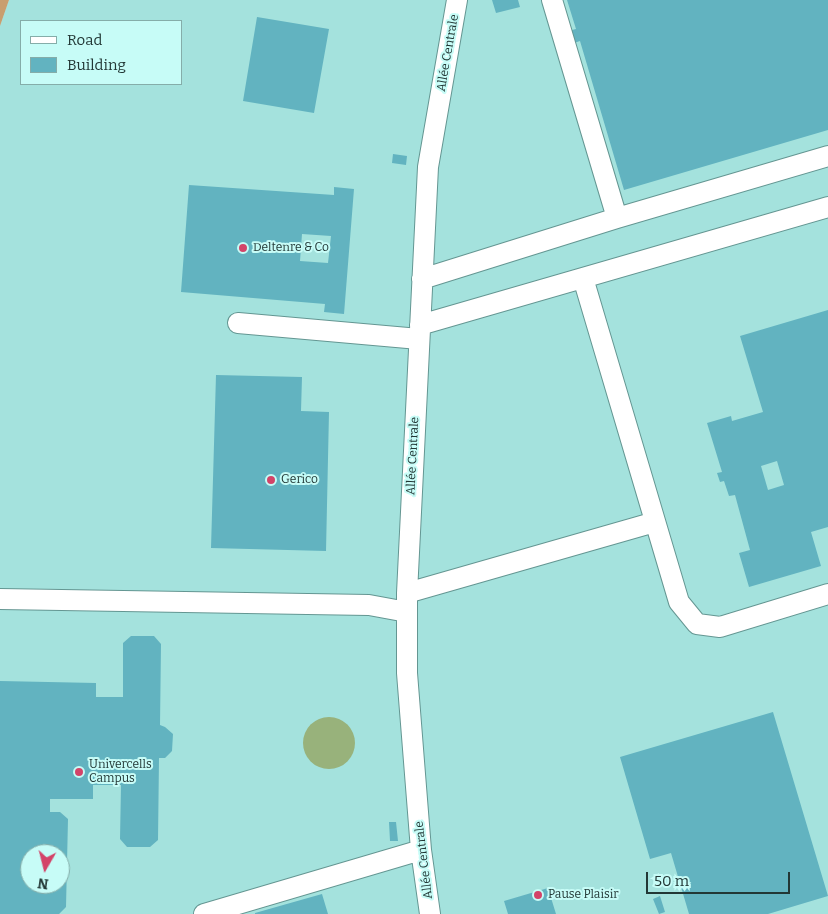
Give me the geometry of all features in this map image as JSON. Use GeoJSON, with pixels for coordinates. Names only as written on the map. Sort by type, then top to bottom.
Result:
{"type":"FeatureCollection","features":[{"type":"Feature","properties":{"kind":"street","name":"Allée Centrale"},"geometry":{"type":"LineString","coordinates":[[430,914],[421,850],[407,673],[407,602],[428,167],[457,0]]}},
{"type":"Feature","properties":{"kind":"street"},"geometry":{"type":"LineString","coordinates":[[552,0],[617,218]]}},
{"type":"Feature","properties":{"kind":"street"},"geometry":{"type":"LineString","coordinates":[[422,279],[617,218],[828,156]]}},
{"type":"Feature","properties":{"kind":"street"},"geometry":{"type":"LineString","coordinates":[[238,323],[419,332],[582,278],[828,207]]}},
{"type":"Feature","properties":{"kind":"street"},"geometry":{"type":"LineString","coordinates":[[582,278],[679,602],[697,624],[720,627],[828,594]]}},
{"type":"Feature","properties":{"kind":"street"},"geometry":{"type":"LineString","coordinates":[[0,599],[370,605],[407,602],[655,522]]}},
{"type":"Feature","properties":{"kind":"street"},"geometry":{"type":"LineString","coordinates":[[204,914],[421,850]]}},
{"type":"Feature","properties":{"kind":"shaded area"},"geometry":{"type":"Polygon","coordinates":[[[0,0],[9,0],[0,26],[0,0]]]}},
{"type":"Feature","properties":{"kind":"shaded area"},"geometry":{"type":"Polygon","coordinates":[[[9,0],[828,0],[828,914],[0,914],[0,26],[9,0]]]}},
{"type":"Feature","properties":{"kind":"shaded area"},"geometry":{"type":"Polygon","coordinates":[[[324,717],[334,717],[348,724],[355,738],[355,748],[348,762],[334,769],[324,769],[314,765],[307,758],[303,748],[303,738],[307,728],[314,721],[324,717]]]}},
{"type":"Feature","properties":{"kind":"building"},"geometry":{"type":"Polygon","coordinates":[[[492,0],[518,0],[520,7],[496,13],[492,0]]]}},
{"type":"Feature","properties":{"kind":"building"},"geometry":{"type":"Polygon","coordinates":[[[567,0],[828,0],[828,130],[624,190],[580,41],[571,44],[568,31],[576,29],[567,0]]]}},
{"type":"Feature","properties":{"kind":"building"},"geometry":{"type":"Polygon","coordinates":[[[257,17],[329,29],[314,113],[243,101],[257,17]]]}},
{"type":"Feature","properties":{"kind":"building"},"geometry":{"type":"Polygon","coordinates":[[[393,154],[407,156],[406,165],[392,163],[393,154]]]}},
{"type":"Feature","properties":{"kind":"building","name":"Deltenre & Co"},"geometry":{"type":"Polygon","coordinates":[[[189,185],[334,195],[334,187],[354,189],[344,314],[324,312],[325,304],[181,292],[189,185]],[[302,234],[300,261],[328,263],[331,236],[302,234]]]}},
{"type":"Feature","properties":{"kind":"building"},"geometry":{"type":"Polygon","coordinates":[[[828,310],[828,527],[811,532],[821,566],[749,587],[739,553],[750,550],[735,495],[729,496],[724,481],[720,482],[717,473],[722,472],[707,423],[731,416],[732,421],[763,412],[740,336],[828,310]],[[777,461],[761,466],[768,490],[784,485],[777,461]]]}},
{"type":"Feature","properties":{"kind":"building","name":"Gerico"},"geometry":{"type":"Polygon","coordinates":[[[216,375],[302,377],[301,411],[329,412],[326,551],[211,548],[216,375]]]}},
{"type":"Feature","properties":{"kind":"building","name":"Univercells Campus"},"geometry":{"type":"Polygon","coordinates":[[[131,636],[154,636],[161,644],[160,725],[173,734],[172,751],[165,758],[159,758],[158,840],[150,847],[127,847],[120,839],[121,785],[93,785],[93,799],[50,799],[50,812],[60,812],[68,819],[67,844],[20,844],[20,894],[66,894],[66,907],[59,914],[0,914],[0,681],[96,683],[96,697],[123,697],[123,643],[131,636]]]}},
{"type":"Feature","properties":{"kind":"building"},"geometry":{"type":"Polygon","coordinates":[[[773,712],[828,896],[768,914],[689,914],[671,853],[650,859],[620,757],[773,712]]]}},
{"type":"Feature","properties":{"kind":"building"},"geometry":{"type":"Polygon","coordinates":[[[389,822],[396,822],[398,841],[390,841],[389,822]]]}},
{"type":"Feature","properties":{"kind":"building","name":"Pause Plaisir"},"geometry":{"type":"Polygon","coordinates":[[[548,888],[556,914],[508,914],[504,901],[548,888]]]}},
{"type":"Feature","properties":{"kind":"building"},"geometry":{"type":"Polygon","coordinates":[[[322,894],[328,914],[255,914],[255,913],[322,894]]]}},
{"type":"Feature","properties":{"kind":"building"},"geometry":{"type":"Polygon","coordinates":[[[660,896],[665,912],[659,914],[653,899],[660,896]]]}},
{"type":"Feature","properties":{"kind":"place","name":"Deltenre & Co"},"geometry":{"type":"Point","coordinates":[243,248]}},
{"type":"Feature","properties":{"kind":"place","name":"Gerico"},"geometry":{"type":"Point","coordinates":[271,480]}},
{"type":"Feature","properties":{"kind":"place","name":"Univercells Campus"},"geometry":{"type":"Point","coordinates":[79,772]}},
{"type":"Feature","properties":{"kind":"place","name":"Pause Plaisir"},"geometry":{"type":"Point","coordinates":[538,895]}}]}
